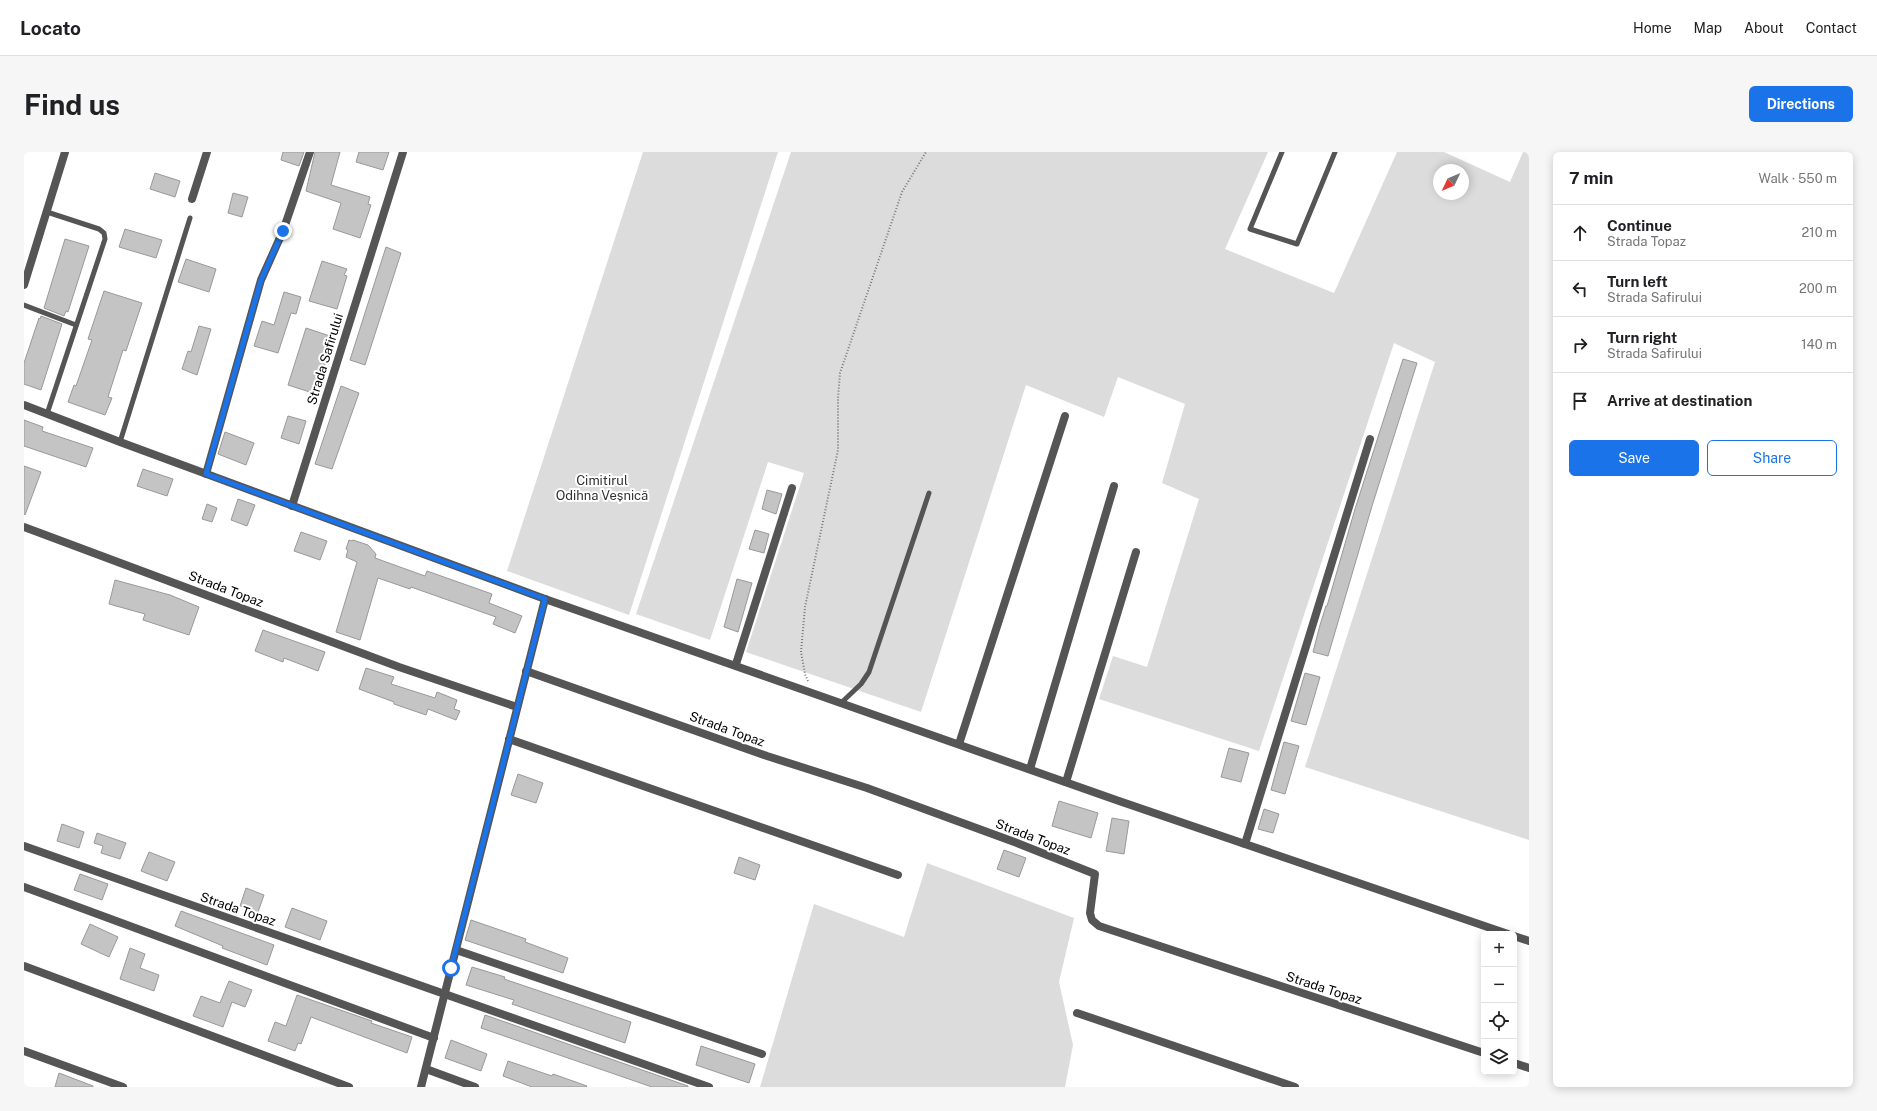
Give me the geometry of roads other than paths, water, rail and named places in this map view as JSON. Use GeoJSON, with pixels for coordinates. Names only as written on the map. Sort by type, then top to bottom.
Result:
{"type":"FeatureCollection","features":[{"type":"Feature","properties":{"kind":"street"},"geometry":{"type":"LineString","coordinates":[[24,285],[65,152]]}},
{"type":"Feature","properties":{"kind":"street"},"geometry":{"type":"LineString","coordinates":[[192,199],[207,152]]}},
{"type":"Feature","properties":{"kind":"street"},"geometry":{"type":"LineString","coordinates":[[206,474],[261,280],[283,231],[310,152]]}},
{"type":"Feature","properties":{"kind":"street","name":"Strada Safirului"},"geometry":{"type":"LineString","coordinates":[[292,506],[403,152]]}},
{"type":"Feature","properties":{"kind":"street"},"geometry":{"type":"LineString","coordinates":[[24,405],[545,599],[736,664],[813,693],[1066,782],[1499,931]]}},
{"type":"Feature","properties":{"kind":"street"},"geometry":{"type":"LineString","coordinates":[[959,744],[1065,416]]}},
{"type":"Feature","properties":{"kind":"street"},"geometry":{"type":"LineString","coordinates":[[1245,844],[1370,438]]}},
{"type":"Feature","properties":{"kind":"street"},"geometry":{"type":"LineString","coordinates":[[1030,769],[1114,486]]}},
{"type":"Feature","properties":{"kind":"street"},"geometry":{"type":"LineString","coordinates":[[736,664],[792,488]]}},
{"type":"Feature","properties":{"kind":"street","name":"Strada Topaz"},"geometry":{"type":"LineString","coordinates":[[24,527],[399,667],[517,707]]}},
{"type":"Feature","properties":{"kind":"street"},"geometry":{"type":"LineString","coordinates":[[1066,782],[1136,552]]}},
{"type":"Feature","properties":{"kind":"street"},"geometry":{"type":"LineString","coordinates":[[421,1087],[545,599]]}},
{"type":"Feature","properties":{"kind":"street","name":"Strada Topaz"},"geometry":{"type":"LineString","coordinates":[[526,672],[767,756],[867,788],[1017,843],[1095,874],[1090,913],[1092,920],[1099,926],[1481,1052]]}},
{"type":"Feature","properties":{"kind":"street"},"geometry":{"type":"LineString","coordinates":[[509,739],[898,875]]}},
{"type":"Feature","properties":{"kind":"street","name":"Strada Topaz"},"geometry":{"type":"LineString","coordinates":[[24,846],[709,1087]]}},
{"type":"Feature","properties":{"kind":"street"},"geometry":{"type":"LineString","coordinates":[[24,887],[434,1038]]}},
{"type":"Feature","properties":{"kind":"street"},"geometry":{"type":"LineString","coordinates":[[1517,937],[1529,941]]}},
{"type":"Feature","properties":{"kind":"street"},"geometry":{"type":"LineString","coordinates":[[456,950],[762,1054]]}},
{"type":"Feature","properties":{"kind":"street"},"geometry":{"type":"LineString","coordinates":[[24,966],[349,1087]]}},
{"type":"Feature","properties":{"kind":"street"},"geometry":{"type":"LineString","coordinates":[[1077,1013],[1295,1087]]}},
{"type":"Feature","properties":{"kind":"street"},"geometry":{"type":"LineString","coordinates":[[24,1051],[123,1087]]}},
{"type":"Feature","properties":{"kind":"street"},"geometry":{"type":"LineString","coordinates":[[1517,1064],[1529,1068]]}},
{"type":"Feature","properties":{"kind":"street"},"geometry":{"type":"LineString","coordinates":[[426,1070],[475,1087]]}},
{"type":"Feature","properties":{"kind":"lane"},"geometry":{"type":"LineString","coordinates":[[1282,152],[1250,229],[1297,244],[1335,152]]}},
{"type":"Feature","properties":{"kind":"lane"},"geometry":{"type":"LineString","coordinates":[[46,212],[99,229],[104,233],[105,238],[47,414]]}},
{"type":"Feature","properties":{"kind":"lane"},"geometry":{"type":"LineString","coordinates":[[120,442],[190,218]]}},
{"type":"Feature","properties":{"kind":"lane"},"geometry":{"type":"LineString","coordinates":[[24,305],[76,325]]}},
{"type":"Feature","properties":{"kind":"lane"},"geometry":{"type":"LineString","coordinates":[[841,703],[861,684],[869,672],[929,493]]}},
{"type":"Feature","properties":{"kind":"park label","name":"Cimitirul Odihna Veșnică"},"geometry":{"type":"Point","coordinates":[602,488]}}]}
